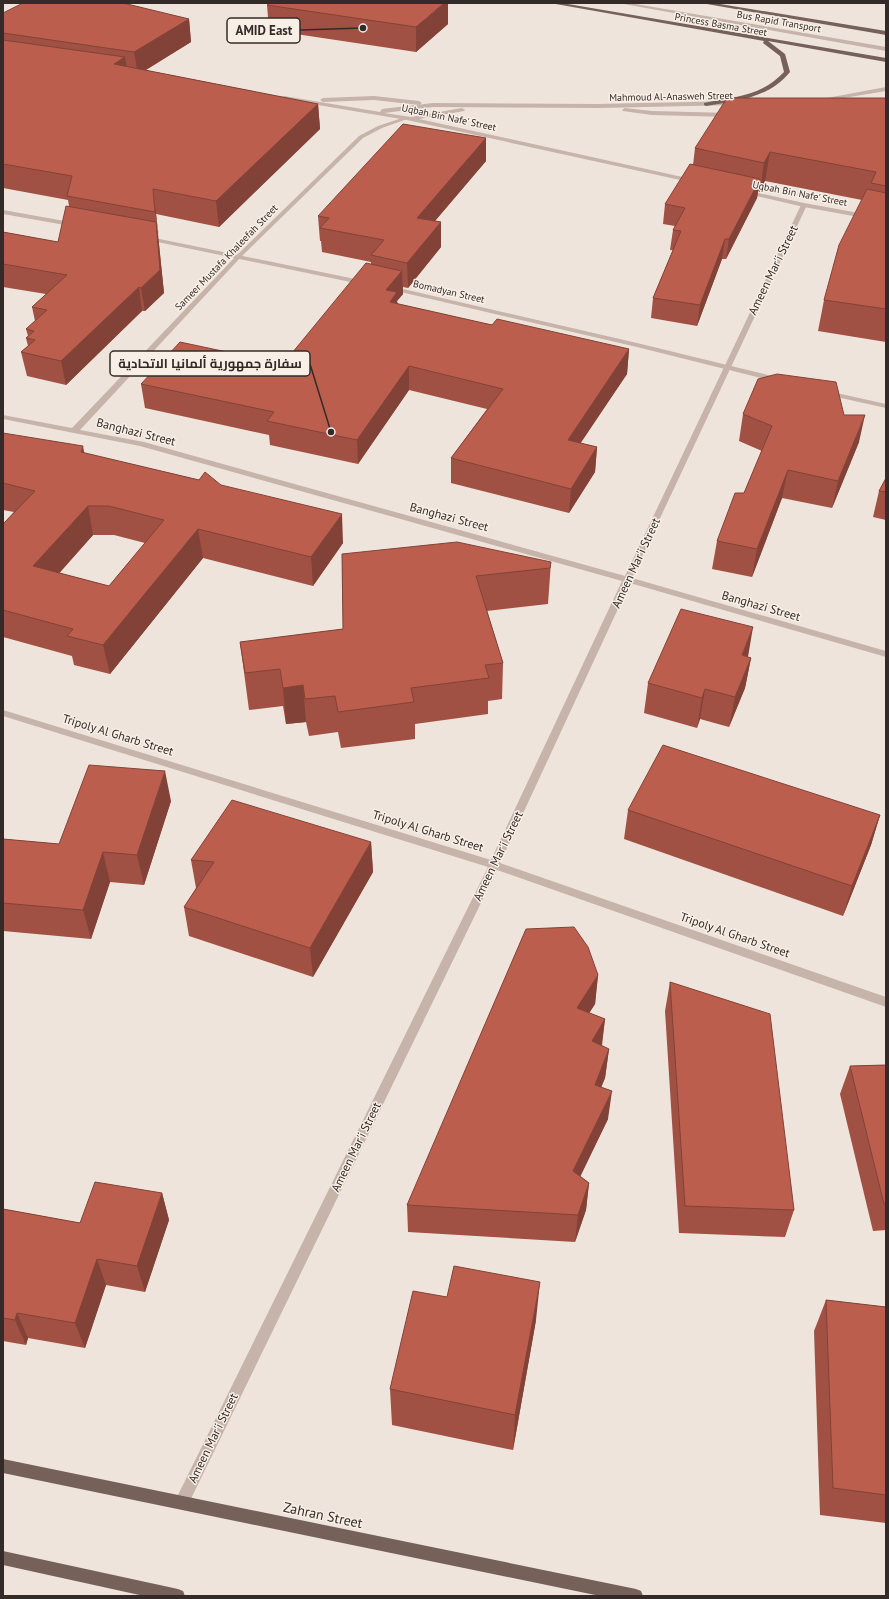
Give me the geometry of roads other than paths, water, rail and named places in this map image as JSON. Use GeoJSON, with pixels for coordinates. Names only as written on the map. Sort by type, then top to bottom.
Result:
{"type":"FeatureCollection","features":[{"type":"Feature","properties":{"kind":"main road","name":"Princess Basma Street"},"geometry":{"type":"LineString","coordinates":[[553,3],[762,40],[886,60]]}},
{"type":"Feature","properties":{"kind":"main road","name":"Princess Basma Street"},"geometry":{"type":"LineString","coordinates":[[704,3],[877,32],[886,32]]}},
{"type":"Feature","properties":{"kind":"main road"},"geometry":{"type":"LineString","coordinates":[[706,104],[764,92],[780,81],[787,72],[783,55],[762,40]]}},
{"type":"Feature","properties":{"kind":"main road","name":"Zahran Street"},"geometry":{"type":"LineString","coordinates":[[3,1466],[636,1596]]}},
{"type":"Feature","properties":{"kind":"main road"},"geometry":{"type":"LineString","coordinates":[[3,1558],[178,1596]]}},
{"type":"Feature","properties":{"kind":"street","name":"Bus Rapid Transport"},"geometry":{"type":"LineString","coordinates":[[621,3],[886,49]]}},
{"type":"Feature","properties":{"kind":"street"},"geometry":{"type":"LineString","coordinates":[[815,100],[886,89]]}},
{"type":"Feature","properties":{"kind":"street","name":"Uqbah Bin Nafe' Street"},"geometry":{"type":"LineString","coordinates":[[278,98],[407,118],[703,183]]}},
{"type":"Feature","properties":{"kind":"street"},"geometry":{"type":"LineString","coordinates":[[302,101],[374,98],[396,99],[433,105]]}},
{"type":"Feature","properties":{"kind":"street","name":"Mahmoud Al-Anasweh Street"},"geometry":{"type":"LineString","coordinates":[[372,112],[433,105],[599,106],[752,103]]}},
{"type":"Feature","properties":{"kind":"street","name":"Mahmoud Al-Anasweh Street"},"geometry":{"type":"LineString","coordinates":[[407,118],[490,106]]}},
{"type":"Feature","properties":{"kind":"street","name":"Mahmoud Al-Anasweh Street"},"geometry":{"type":"LineString","coordinates":[[599,106],[652,114],[734,115]]}},
{"type":"Feature","properties":{"kind":"street","name":"Sameer Mustafa Khaleefah Street"},"geometry":{"type":"LineString","coordinates":[[75,430],[239,256],[361,137],[380,127],[407,118]]}},
{"type":"Feature","properties":{"kind":"street","name":"Uqbah Bin Nafe' Street"},"geometry":{"type":"LineString","coordinates":[[734,190],[886,220]]}},
{"type":"Feature","properties":{"kind":"street","name":"Ameen Mar'i Street"},"geometry":{"type":"LineString","coordinates":[[182,1502],[494,865],[726,368],[804,205]]}},
{"type":"Feature","properties":{"kind":"street"},"geometry":{"type":"LineString","coordinates":[[3,212],[87,227]]}},
{"type":"Feature","properties":{"kind":"street"},"geometry":{"type":"LineString","coordinates":[[140,238],[239,256],[370,284]]}},
{"type":"Feature","properties":{"kind":"street","name":"Bomadyan Street"},"geometry":{"type":"LineString","coordinates":[[385,287],[637,345],[787,383]]}},
{"type":"Feature","properties":{"kind":"street"},"geometry":{"type":"LineString","coordinates":[[817,390],[886,406]]}},
{"type":"Feature","properties":{"kind":"street","name":"Banghazi Street"},"geometry":{"type":"LineString","coordinates":[[3,417],[141,444],[628,580],[886,654]]}},
{"type":"Feature","properties":{"kind":"street","name":"Tripoly Al Gharb Street"},"geometry":{"type":"LineString","coordinates":[[3,713],[494,865],[886,1002]]}},
{"type":"Feature","properties":{"kind":"place","name":"AMID East"},"geometry":{"type":"Point","coordinates":[363,28]}},
{"type":"Feature","properties":{"kind":"place","name":"سفارة جمهورية ألمانيا الاتحادية"},"geometry":{"type":"Point","coordinates":[331,432]}}]}
